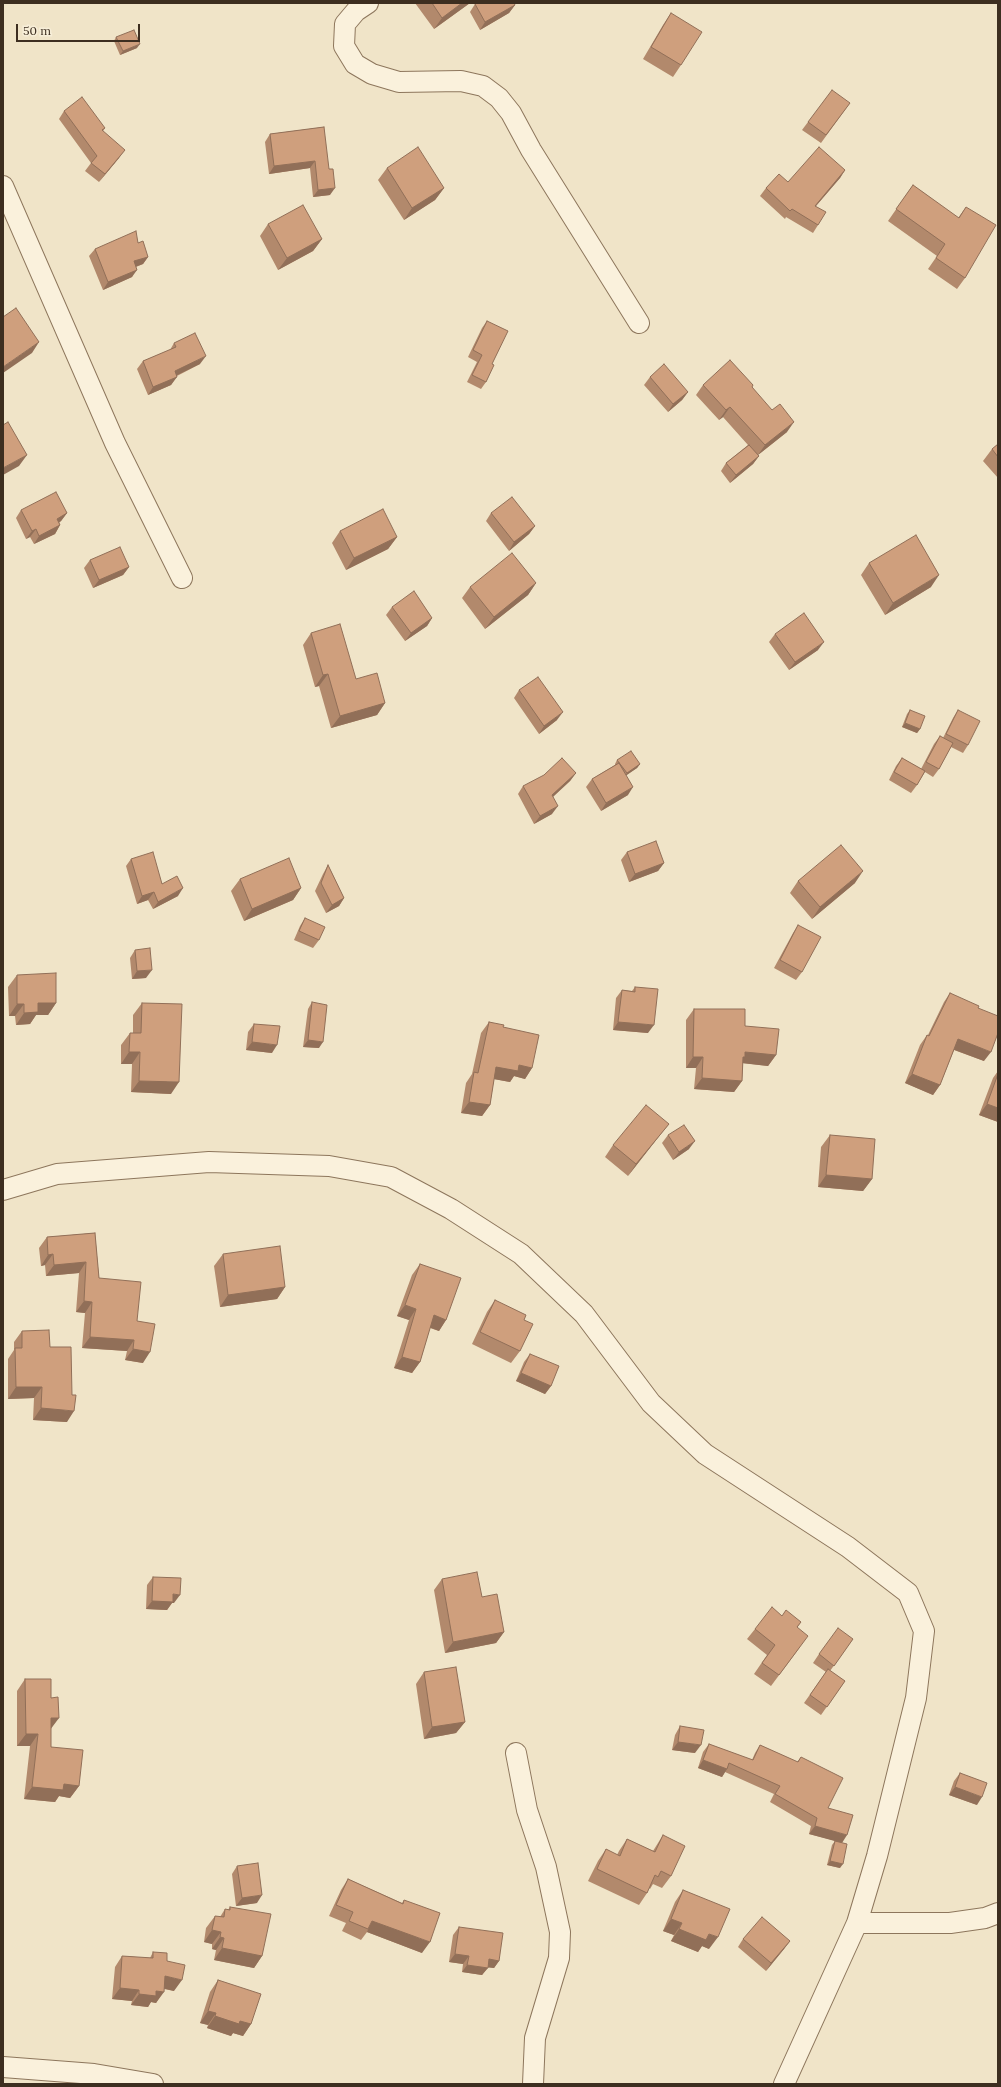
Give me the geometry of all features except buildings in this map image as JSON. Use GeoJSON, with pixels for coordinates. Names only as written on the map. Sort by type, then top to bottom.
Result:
{"type":"FeatureCollection","features":[{"type":"Feature","properties":{"kind":"street"},"geometry":{"type":"LineString","coordinates":[[368,3],[356,11],[345,24],[344,46],[355,64],[372,74],[399,82],[462,81],[483,86],[499,98],[511,113],[531,150],[639,323]]}},
{"type":"Feature","properties":{"kind":"street"},"geometry":{"type":"LineString","coordinates":[[3,186],[115,443],[182,578]]}},
{"type":"Feature","properties":{"kind":"street"},"geometry":{"type":"LineString","coordinates":[[3,1190],[57,1174],[209,1162],[329,1166],[391,1177],[451,1209],[521,1254],[584,1314],[651,1403],[705,1454],[848,1547],[908,1593],[924,1631],[916,1698],[876,1856],[857,1923],[784,2084]]}},
{"type":"Feature","properties":{"kind":"street"},"geometry":{"type":"LineString","coordinates":[[516,1753],[527,1810],[546,1867],[560,1932],[559,1958],[535,2038],[533,2084]]}},
{"type":"Feature","properties":{"kind":"street"},"geometry":{"type":"LineString","coordinates":[[857,1923],[950,1923],[985,1918],[998,1913]]}},
{"type":"Feature","properties":{"kind":"street"},"geometry":{"type":"LineString","coordinates":[[3,2067],[94,2074],[153,2084]]}}]}
